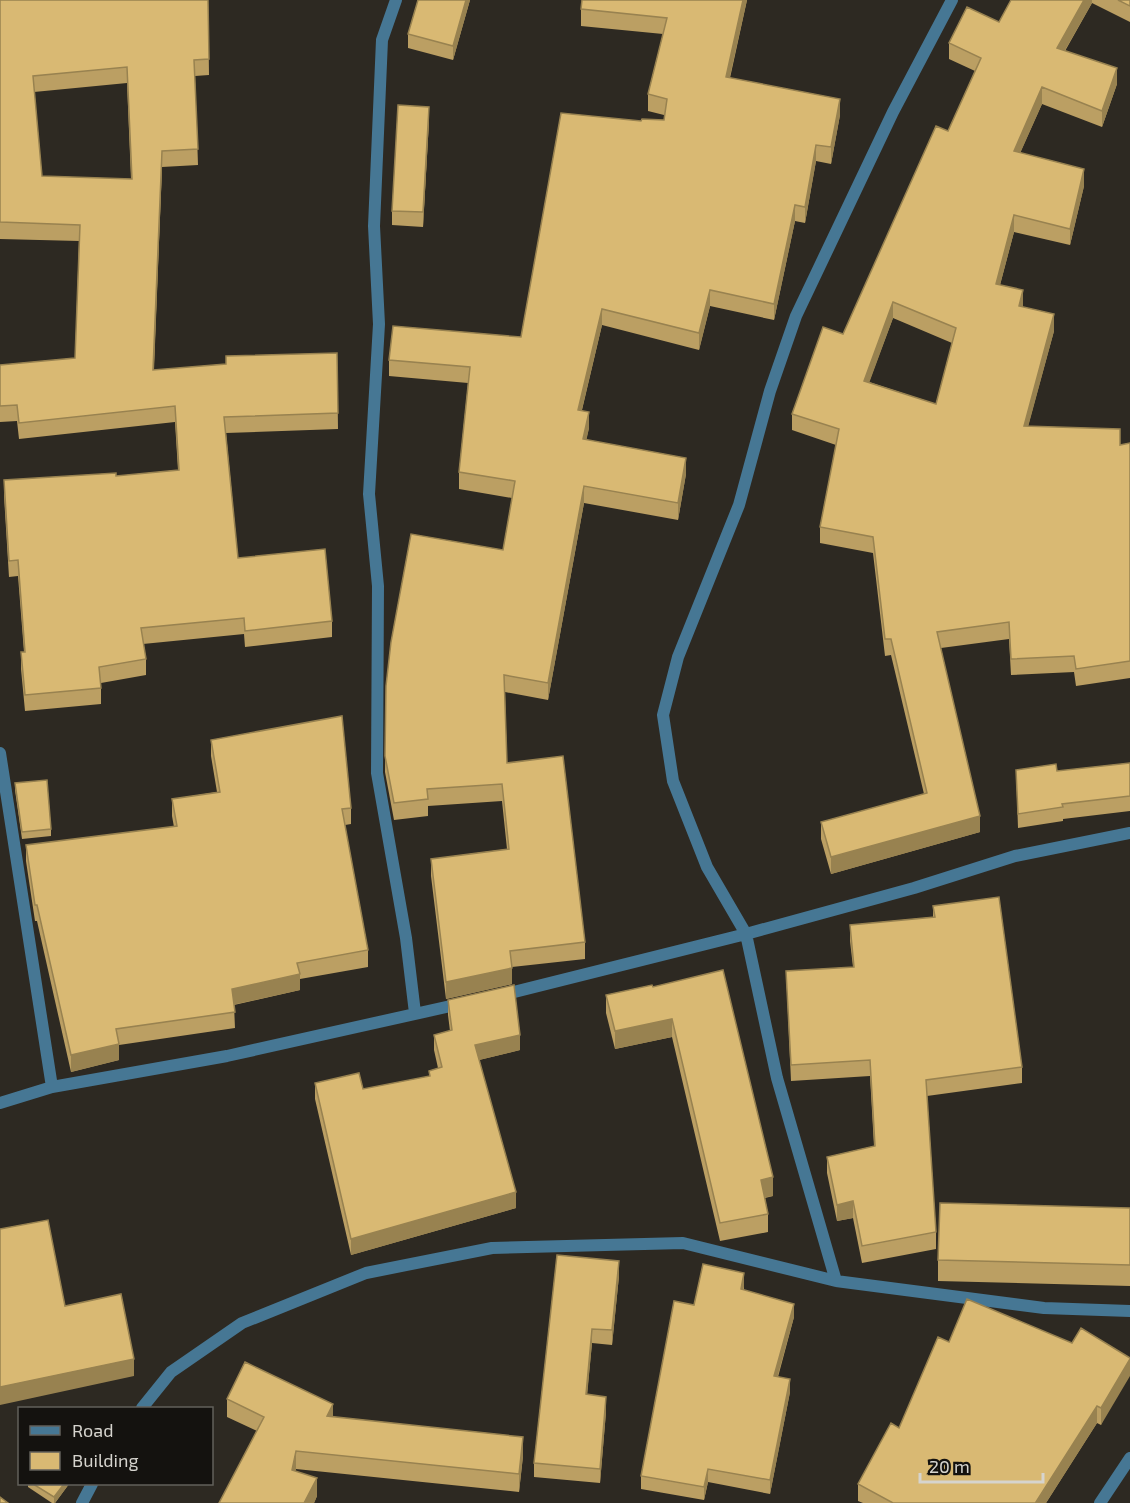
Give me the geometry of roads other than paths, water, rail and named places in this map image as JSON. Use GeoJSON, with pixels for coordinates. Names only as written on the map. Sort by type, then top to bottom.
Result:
{"type":"FeatureCollection","features":[{"type":"Feature","properties":{"kind":"street"},"geometry":{"type":"LineString","coordinates":[[396,0],[382,40],[374,226],[379,324],[369,494],[378,586],[377,773],[406,938],[415,1013]]}},
{"type":"Feature","properties":{"kind":"street"},"geometry":{"type":"LineString","coordinates":[[836,1281],[777,1078],[746,934],[707,867],[673,781],[663,715],[678,657],[739,505],[770,391],[796,316],[893,112],[952,0]]}},
{"type":"Feature","properties":{"kind":"street"},"geometry":{"type":"LineString","coordinates":[[0,753],[52,1087]]}},
{"type":"Feature","properties":{"kind":"street"},"geometry":{"type":"LineString","coordinates":[[0,1103],[52,1087],[227,1056],[524,990],[746,934],[914,888],[1015,856],[1130,833]]}},
{"type":"Feature","properties":{"kind":"street"},"geometry":{"type":"LineString","coordinates":[[143,1407],[171,1372],[242,1323],[366,1273],[492,1248],[683,1244],[836,1281],[1044,1308],[1130,1311]]}},
{"type":"Feature","properties":{"kind":"street"},"geometry":{"type":"LineString","coordinates":[[1100,1503],[1130,1458]]}},
{"type":"Feature","properties":{"kind":"street"},"geometry":{"type":"LineString","coordinates":[[82,1503],[91,1485]]}}]}
